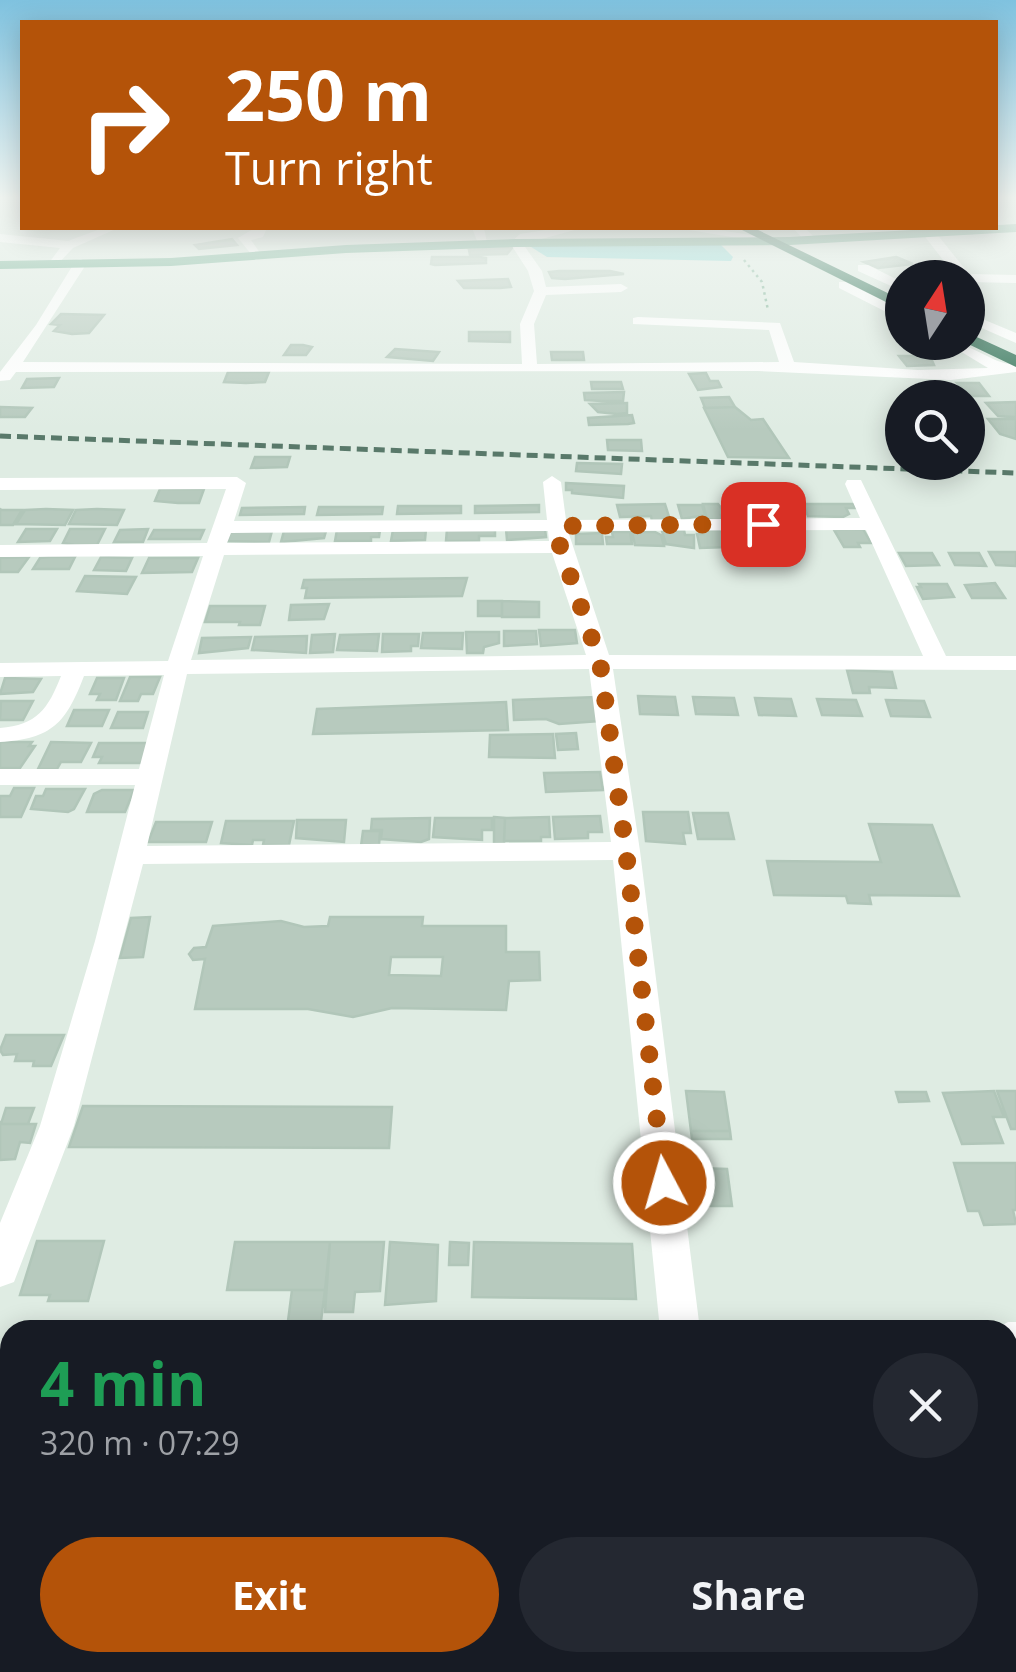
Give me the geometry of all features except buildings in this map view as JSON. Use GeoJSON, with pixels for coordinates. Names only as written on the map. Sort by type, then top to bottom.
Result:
{"type":"FeatureCollection","features":[{"type":"Feature","properties":{"kind":"highway"},"geometry":{"type":"LineString","coordinates":[[836,274],[844,285]]}},
{"type":"Feature","properties":{"kind":"highway"},"geometry":{"type":"LineString","coordinates":[[846,274],[885,296]]}},
{"type":"Feature","properties":{"kind":"highway"},"geometry":{"type":"LineString","coordinates":[[853,274],[885,288]]}},
{"type":"Feature","properties":{"kind":"highway"},"geometry":{"type":"LineString","coordinates":[[985,335],[1016,350]]}},
{"type":"Feature","properties":{"kind":"highway"},"geometry":{"type":"LineString","coordinates":[[985,350],[1013,369]]}},
{"type":"Feature","properties":{"kind":"street"},"geometry":{"type":"LineString","coordinates":[[0,382],[74,274]]}},
{"type":"Feature","properties":{"kind":"street"},"geometry":{"type":"LineString","coordinates":[[530,369],[528,324],[541,291],[536,274]]}},
{"type":"Feature","properties":{"kind":"street"},"geometry":{"type":"LineString","coordinates":[[985,290],[1016,279]]}},
{"type":"Feature","properties":{"kind":"street"},"geometry":{"type":"LineString","coordinates":[[844,285],[885,307]]}},
{"type":"Feature","properties":{"kind":"street"},"geometry":{"type":"LineString","coordinates":[[541,291],[621,288]]}},
{"type":"Feature","properties":{"kind":"street"},"geometry":{"type":"LineString","coordinates":[[985,310],[1016,339]]}},
{"type":"Feature","properties":{"kind":"street"},"geometry":{"type":"LineString","coordinates":[[638,321],[776,326],[788,366]]}},
{"type":"Feature","properties":{"kind":"street"},"geometry":{"type":"LineString","coordinates":[[628,346],[628,368]]}},
{"type":"Feature","properties":{"kind":"street"},"geometry":{"type":"LineString","coordinates":[[985,357],[1013,369]]}},
{"type":"Feature","properties":{"kind":"street"},"geometry":{"type":"LineString","coordinates":[[11,367],[788,366],[892,374],[1013,369]]}},
{"type":"Feature","properties":{"kind":"street"},"geometry":{"type":"LineString","coordinates":[[552,482],[560,536],[600,662],[626,851],[679,1320]]}},
{"type":"Feature","properties":{"kind":"street"},"geometry":{"type":"LineString","coordinates":[[0,484],[236,483],[177,668],[57,1126],[0,1270]]}},
{"type":"Feature","properties":{"kind":"street"},"geometry":{"type":"LineString","coordinates":[[854,484],[938,663]]}},
{"type":"Feature","properties":{"kind":"street"},"geometry":{"type":"LineString","coordinates":[[0,552],[216,538],[560,536],[873,524]]}},
{"type":"Feature","properties":{"kind":"street"},"geometry":{"type":"LineString","coordinates":[[0,670],[600,662],[1016,663]]}},
{"type":"Feature","properties":{"kind":"street"},"geometry":{"type":"LineString","coordinates":[[0,735],[34,731],[49,722],[58,713],[75,670]]}},
{"type":"Feature","properties":{"kind":"street"},"geometry":{"type":"LineString","coordinates":[[0,778],[150,777]]}},
{"type":"Feature","properties":{"kind":"street"},"geometry":{"type":"LineString","coordinates":[[131,855],[626,851]]}},
{"type":"Feature","properties":{"kind":"path"},"geometry":{"type":"LineString","coordinates":[[759,274],[768,293],[766,307],[776,326]]}},
{"type":"Feature","properties":{"kind":"railway"},"geometry":{"type":"LineString","coordinates":[[0,436],[1016,473]]}},
{"type":"Feature","properties":{"kind":"route"},"geometry":{"type":"LineString","coordinates":[[664,1183],[600,662],[560,546],[560,526],[763,524]]}}]}
